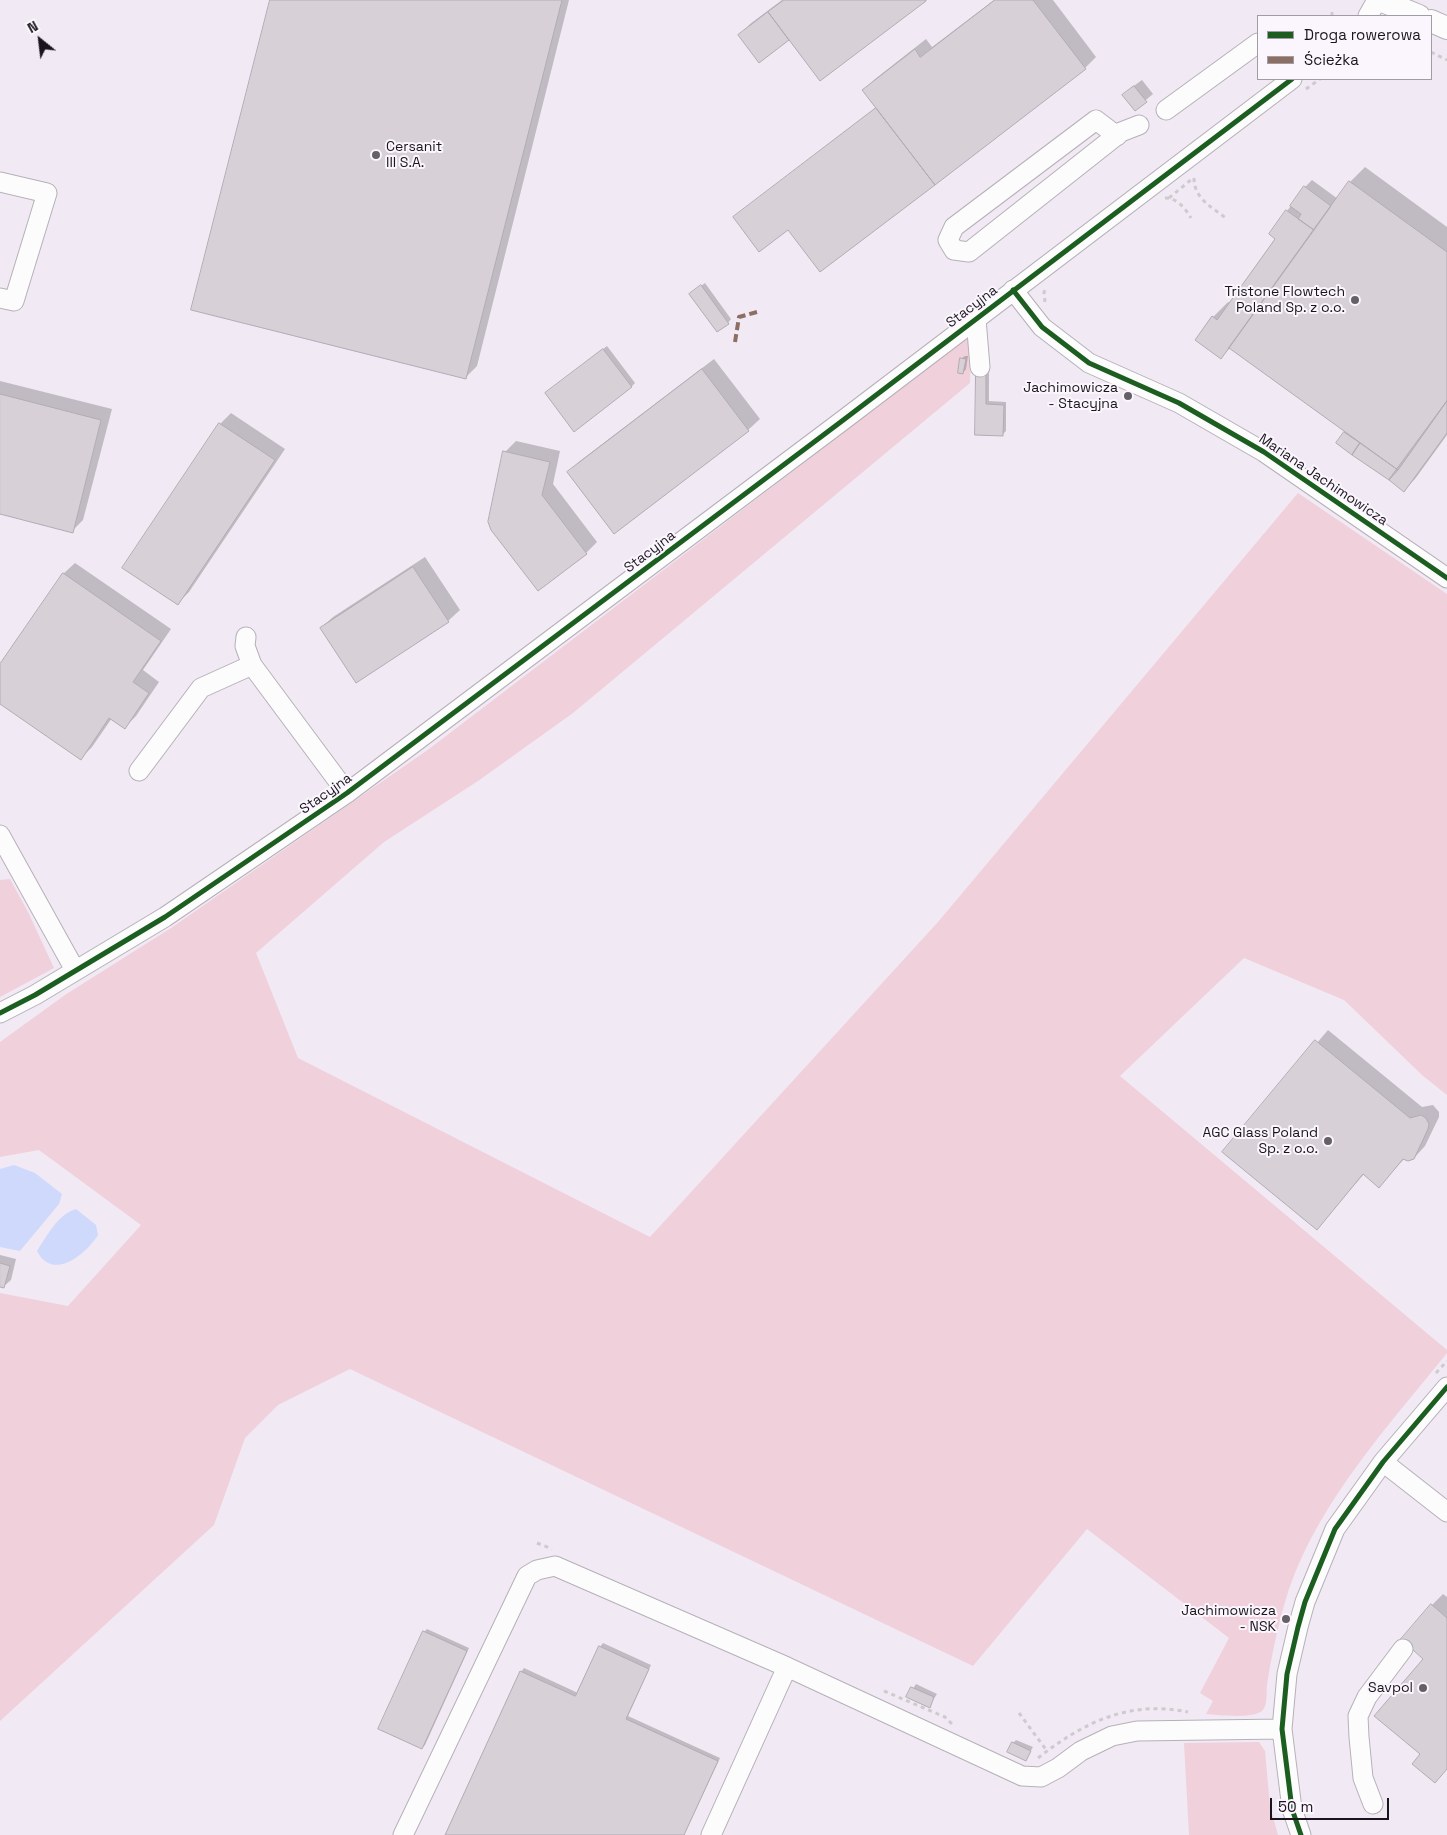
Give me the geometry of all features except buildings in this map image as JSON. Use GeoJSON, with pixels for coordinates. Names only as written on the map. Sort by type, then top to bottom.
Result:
{"type":"FeatureCollection","features":[{"type":"Feature","properties":{"kind":"main road"},"geometry":{"type":"LineString","coordinates":[[1378,0],[1416,15]]}},
{"type":"Feature","properties":{"kind":"main road"},"geometry":{"type":"LineString","coordinates":[[1432,21],[1447,28]]}},
{"type":"Feature","properties":{"kind":"street"},"geometry":{"type":"LineString","coordinates":[[1369,15],[1378,0]]}},
{"type":"Feature","properties":{"kind":"street"},"geometry":{"type":"LineString","coordinates":[[1166,110],[1257,44]]}},
{"type":"Feature","properties":{"kind":"street","name":"Stacyjna"},"geometry":{"type":"LineString","coordinates":[[0,1013],[35,995],[164,917],[347,793],[1291,80]]}},
{"type":"Feature","properties":{"kind":"street"},"geometry":{"type":"LineString","coordinates":[[1117,136],[1096,120],[954,228],[948,240],[954,250],[970,252],[1117,136],[1139,125]]}},
{"type":"Feature","properties":{"kind":"street"},"geometry":{"type":"LineString","coordinates":[[0,182],[47,193],[14,301],[0,298]]}},
{"type":"Feature","properties":{"kind":"street","name":"Mariana Jachimowicza"},"geometry":{"type":"LineString","coordinates":[[1013,290],[1042,327],[1089,363],[1179,403],[1264,452],[1447,578]]}},
{"type":"Feature","properties":{"kind":"street"},"geometry":{"type":"LineString","coordinates":[[976,319],[980,367]]}},
{"type":"Feature","properties":{"kind":"street"},"geometry":{"type":"LineString","coordinates":[[246,636],[245,646],[252,665],[347,793]]}},
{"type":"Feature","properties":{"kind":"street"},"geometry":{"type":"LineString","coordinates":[[139,771],[201,688],[252,665]]}},
{"type":"Feature","properties":{"kind":"street"},"geometry":{"type":"LineString","coordinates":[[0,835],[75,970]]}},
{"type":"Feature","properties":{"kind":"street"},"geometry":{"type":"LineString","coordinates":[[1301,1835],[1292,1809],[1282,1729],[1287,1674],[1305,1602],[1335,1529],[1441,1381]]}},
{"type":"Feature","properties":{"kind":"street"},"geometry":{"type":"LineString","coordinates":[[1383,1462],[1447,1512]]}},
{"type":"Feature","properties":{"kind":"street"},"geometry":{"type":"LineString","coordinates":[[403,1835],[527,1576],[537,1570],[554,1566],[787,1667],[1022,1776],[1041,1777],[1058,1768],[1081,1750],[1112,1736],[1137,1730],[1282,1729]]}},
{"type":"Feature","properties":{"kind":"street"},"geometry":{"type":"LineString","coordinates":[[1373,1804],[1363,1778],[1358,1737],[1358,1716],[1367,1697],[1403,1649]]}},
{"type":"Feature","properties":{"kind":"street"},"geometry":{"type":"LineString","coordinates":[[710,1835],[787,1667]]}},
{"type":"Feature","properties":{"kind":"path"},"geometry":{"type":"LineString","coordinates":[[1327,5],[1339,13]]}},
{"type":"Feature","properties":{"kind":"path"},"geometry":{"type":"LineString","coordinates":[[1332,10],[1332,15]]}},
{"type":"Feature","properties":{"kind":"path"},"geometry":{"type":"LineString","coordinates":[[1432,50],[1447,53]]}},
{"type":"Feature","properties":{"kind":"path"},"geometry":{"type":"LineString","coordinates":[[1432,51],[1447,60]]}},
{"type":"Feature","properties":{"kind":"path"},"geometry":{"type":"LineString","coordinates":[[1194,177],[1194,186],[1197,194],[1227,219]]}},
{"type":"Feature","properties":{"kind":"path"},"geometry":{"type":"LineString","coordinates":[[1163,198],[1170,198],[1182,205],[1190,218]]}},
{"type":"Feature","properties":{"kind":"path"},"geometry":{"type":"LineString","coordinates":[[1048,283],[1044,292],[1048,310]]}},
{"type":"Feature","properties":{"kind":"path"},"geometry":{"type":"LineString","coordinates":[[1441,1381],[1447,1360]]}},
{"type":"Feature","properties":{"kind":"path"},"geometry":{"type":"LineString","coordinates":[[537,1542],[554,1550]]}},
{"type":"Feature","properties":{"kind":"path"},"geometry":{"type":"LineString","coordinates":[[882,1690],[945,1718],[958,1730]]}},
{"type":"Feature","properties":{"kind":"path"},"geometry":{"type":"LineString","coordinates":[[1036,1759],[1074,1734],[1110,1715],[1150,1708],[1191,1713]]}},
{"type":"Feature","properties":{"kind":"path"},"geometry":{"type":"LineString","coordinates":[[1020,1713],[1047,1751]]}},
{"type":"Feature","properties":{"kind":"shaded area"},"geometry":{"type":"Polygon","coordinates":[[[966,339],[971,344],[970,383],[573,713],[478,781],[384,842],[256,953],[298,1058],[650,1237],[938,922],[1298,493],[1447,594],[1447,1095],[1422,1075],[1344,1000],[1244,958],[1120,1076],[1447,1350],[1447,1353],[1380,1436],[1337,1494],[1302,1556],[1289,1589],[1279,1625],[1271,1661],[1264,1709],[1251,1715],[1243,1716],[1206,1714],[1213,1701],[1200,1693],[1229,1638],[1087,1529],[973,1666],[350,1369],[278,1405],[245,1438],[214,1525],[0,1721],[0,1293],[68,1306],[141,1225],[39,1150],[0,1157],[0,1042],[65,995],[171,928],[429,749],[966,339]]]}},
{"type":"Feature","properties":{"kind":"shaded area"},"geometry":{"type":"Polygon","coordinates":[[[10,879],[29,914],[54,968],[0,997],[0,880],[10,879]]]}},
{"type":"Feature","properties":{"kind":"shaded area"},"geometry":{"type":"Polygon","coordinates":[[[1259,1742],[1265,1751],[1270,1806],[1278,1835],[1189,1835],[1184,1743],[1259,1742]]]}},
{"type":"Feature","properties":{"kind":"water"},"geometry":{"type":"Polygon","coordinates":[[[14,1165],[35,1173],[62,1194],[59,1204],[20,1251],[0,1247],[0,1169],[14,1165]]]}},
{"type":"Feature","properties":{"kind":"water"},"geometry":{"type":"Polygon","coordinates":[[[76,1209],[96,1225],[98,1235],[86,1250],[69,1262],[60,1265],[44,1260],[37,1251],[58,1221],[76,1209]]]}},
{"type":"Feature","properties":{"kind":"marked path"},"geometry":{"type":"LineString","coordinates":[[735,342],[739,317],[757,312]]}},
{"type":"Feature","properties":{"kind":"cycle path"},"geometry":{"type":"LineString","coordinates":[[0,1013],[35,995],[165,917],[347,793],[842,421],[1291,80]]}},
{"type":"Feature","properties":{"kind":"cycle path"},"geometry":{"type":"LineString","coordinates":[[1013,290],[1042,327],[1089,363],[1179,403],[1264,452],[1447,578]]}},
{"type":"Feature","properties":{"kind":"cycle path"},"geometry":{"type":"LineString","coordinates":[[1301,1835],[1292,1809],[1282,1729],[1287,1674],[1305,1602],[1335,1529],[1383,1462],[1447,1387]]}},
{"type":"Feature","properties":{"kind":"place","name":"Cersanit III S.A."},"geometry":{"type":"Point","coordinates":[376,155]}},
{"type":"Feature","properties":{"kind":"place","name":"Tristone Flowtech Poland Sp. z o.o."},"geometry":{"type":"Point","coordinates":[1355,300]}},
{"type":"Feature","properties":{"kind":"place","name":"Jachimowicza - Stacyjna"},"geometry":{"type":"Point","coordinates":[1128,396]}},
{"type":"Feature","properties":{"kind":"place","name":"AGC Glass Poland Sp. z o.o."},"geometry":{"type":"Point","coordinates":[1328,1141]}},
{"type":"Feature","properties":{"kind":"place","name":"Jachimowicza - NSK"},"geometry":{"type":"Point","coordinates":[1286,1619]}},
{"type":"Feature","properties":{"kind":"place","name":"Savpol"},"geometry":{"type":"Point","coordinates":[1423,1688]}}]}
